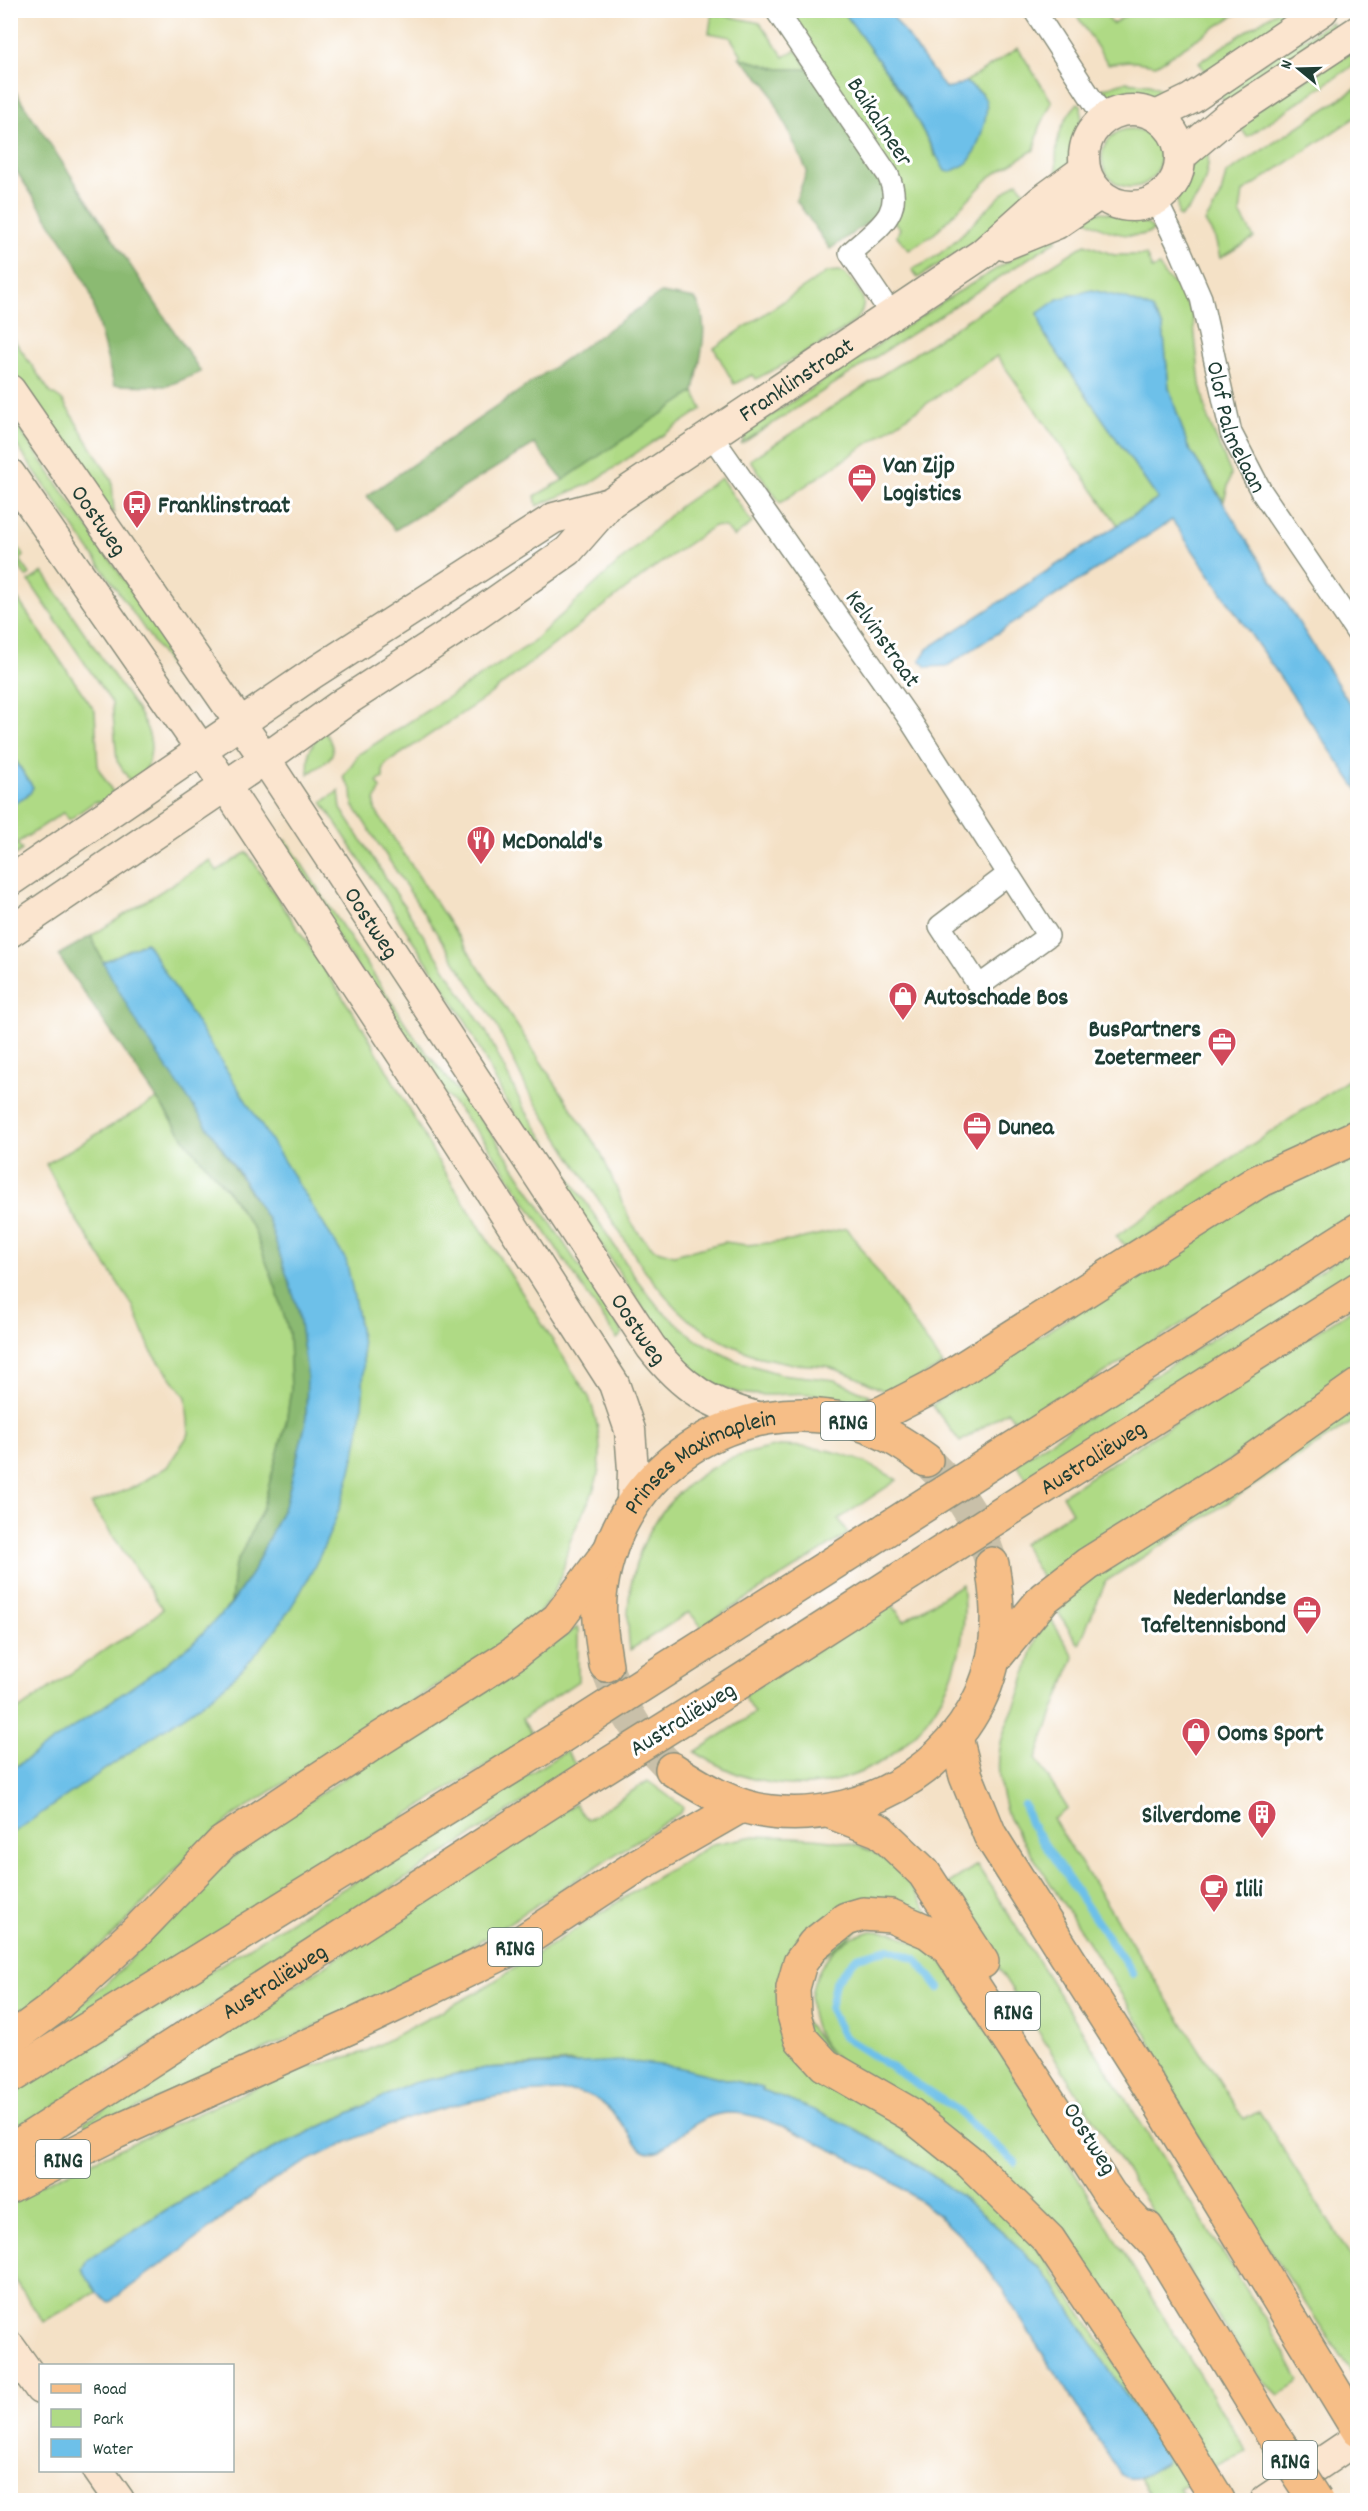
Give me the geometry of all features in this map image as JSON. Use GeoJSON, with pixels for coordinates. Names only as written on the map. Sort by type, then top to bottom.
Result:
{"type":"FeatureCollection","features":[{"type":"Feature","properties":{"kind":"main road"},"geometry":{"type":"LineString","coordinates":[[854,1422],[885,1412],[938,1384],[1257,1182],[1358,1136]]}},
{"type":"Feature","properties":{"kind":"main road","name":"Australiëweg"},"geometry":{"type":"LineString","coordinates":[[10,2077],[560,1737],[1358,1230]]}},
{"type":"Feature","properties":{"kind":"main road","name":"Australiëweg"},"geometry":{"type":"LineString","coordinates":[[10,2151],[587,1778],[1358,1289]]}},
{"type":"Feature","properties":{"kind":"main road"},"geometry":{"type":"LineString","coordinates":[[993,1660],[1044,1598],[1088,1564],[1239,1470],[1358,1386]]}},
{"type":"Feature","properties":{"kind":"main road","name":"Prinses Maximaplein"},"geometry":{"type":"LineString","coordinates":[[606,1665],[600,1627],[600,1608],[601,1588],[610,1550],[632,1504],[657,1474],[688,1448],[723,1430],[761,1418],[808,1414],[854,1422],[880,1431],[927,1460]]}},
{"type":"Feature","properties":{"kind":"main road","name":"RING"},"geometry":{"type":"LineString","coordinates":[[10,2040],[51,2010],[139,1929],[222,1843],[512,1655],[558,1619],[610,1550]]}},
{"type":"Feature","properties":{"kind":"main road","name":"RING"},"geometry":{"type":"LineString","coordinates":[[672,1769],[705,1791],[741,1806],[771,1812],[801,1814],[831,1812],[878,1797],[920,1773],[956,1738],[979,1701],[993,1660],[999,1612],[992,1564]]}},
{"type":"Feature","properties":{"kind":"main road"},"geometry":{"type":"LineString","coordinates":[[956,1738],[966,1776],[990,1835],[1151,2089],[1358,2430]]}},
{"type":"Feature","properties":{"kind":"main road","name":"RING"},"geometry":{"type":"LineString","coordinates":[[10,2186],[116,2132],[352,2026],[511,1949],[640,1864],[741,1806]]}},
{"type":"Feature","properties":{"kind":"main road","name":"Oostweg"},"geometry":{"type":"LineString","coordinates":[[831,1812],[880,1831],[924,1872],[1159,2247],[1263,2419],[1316,2500]]}},
{"type":"Feature","properties":{"kind":"main road"},"geometry":{"type":"LineString","coordinates":[[1159,2247],[1110,2195],[948,1947],[911,1923],[891,1916],[863,1914],[846,1919],[814,1944],[800,1963],[793,1988],[794,2015],[801,2039],[825,2065],[910,2114],[971,2163],[1049,2240],[1173,2427],[1218,2500]]}},
{"type":"Feature","properties":{"kind":"street","name":"Baikalmeer"},"geometry":{"type":"LineString","coordinates":[[776,10],[888,175],[894,188],[894,202],[890,216],[850,253],[892,315]]}},
{"type":"Feature","properties":{"kind":"street"},"geometry":{"type":"LineString","coordinates":[[1034,10],[1104,118]]}},
{"type":"Feature","properties":{"kind":"street"},"geometry":{"type":"LineString","coordinates":[[1156,116],[1191,99],[1323,10]]}},
{"type":"Feature","properties":{"kind":"street"},"geometry":{"type":"LineString","coordinates":[[1181,156],[1226,118],[1358,31]]}},
{"type":"Feature","properties":{"kind":"street"},"geometry":{"type":"LineString","coordinates":[[1144,111],[1156,116],[1178,140],[1181,156],[1178,174],[1169,189],[1156,200],[1142,206],[1127,206],[1112,202],[1092,181],[1084,155],[1087,141],[1094,128],[1104,118],[1116,112],[1144,111]]}},
{"type":"Feature","properties":{"kind":"street","name":"Franklinstraat"},"geometry":{"type":"LineString","coordinates":[[10,932],[568,551],[610,503],[982,255],[1056,224],[1092,181]]}},
{"type":"Feature","properties":{"kind":"street","name":"Olof Palmelaan"},"geometry":{"type":"LineString","coordinates":[[1156,200],[1201,298],[1231,433],[1261,491],[1358,634]]}},
{"type":"Feature","properties":{"kind":"street","name":"Oostweg"},"geometry":{"type":"LineString","coordinates":[[10,390],[265,759],[651,1347],[669,1371],[703,1397],[736,1412],[761,1418]]}},
{"type":"Feature","properties":{"kind":"street","name":"Kelvinstraat"},"geometry":{"type":"LineString","coordinates":[[711,435],[910,720],[1048,936],[979,986],[940,926],[1008,875]]}},
{"type":"Feature","properties":{"kind":"street","name":"Oostweg"},"geometry":{"type":"LineString","coordinates":[[10,474],[201,749],[428,1094],[614,1384],[630,1430],[633,1470],[632,1504]]}},
{"type":"Feature","properties":{"kind":"street","name":"Franklinstraat"},"geometry":{"type":"LineString","coordinates":[[10,881],[239,723],[419,603],[554,518],[610,503]]}},
{"type":"Feature","properties":{"kind":"street"},"geometry":{"type":"LineString","coordinates":[[10,2347],[39,2388]]}},
{"type":"Feature","properties":{"kind":"street"},"geometry":{"type":"LineString","coordinates":[[1266,2500],[1358,2438]]}},
{"type":"Feature","properties":{"kind":"street"},"geometry":{"type":"LineString","coordinates":[[99,2472],[119,2500]]}},
{"type":"Feature","properties":{"kind":"green space"},"geometry":{"type":"Polygon","coordinates":[[[788,11],[843,11],[881,63],[916,117],[935,156],[982,93],[965,82],[1018,48],[1052,102],[1040,127],[1034,150],[991,176],[934,234],[909,250],[897,236],[900,228],[895,223],[788,11]]]}},
{"type":"Feature","properties":{"kind":"green space"},"geometry":{"type":"Polygon","coordinates":[[[1074,11],[1104,11],[1112,24],[1133,11],[1241,11],[1156,65],[1129,61],[1108,64],[1074,11]]]}},
{"type":"Feature","properties":{"kind":"green space"},"geometry":{"type":"Polygon","coordinates":[[[1277,11],[1309,11],[1208,77],[1199,62],[1277,11]]]}},
{"type":"Feature","properties":{"kind":"green space"},"geometry":{"type":"Polygon","coordinates":[[[712,13],[760,23],[784,57],[796,50],[809,69],[779,69],[740,58],[741,54],[730,37],[709,33],[712,13]]]}},
{"type":"Feature","properties":{"kind":"green space"},"geometry":{"type":"Polygon","coordinates":[[[1331,22],[1336,29],[1228,107],[1217,90],[1331,22]]]}},
{"type":"Feature","properties":{"kind":"green space"},"geometry":{"type":"Polygon","coordinates":[[[1350,53],[1354,60],[1351,67],[1247,137],[1237,122],[1350,53]]]}},
{"type":"Feature","properties":{"kind":"green space"},"geometry":{"type":"Polygon","coordinates":[[[740,58],[779,69],[809,69],[887,187],[880,214],[830,249],[796,200],[807,171],[767,85],[740,58]]]}},
{"type":"Feature","properties":{"kind":"green space"},"geometry":{"type":"Polygon","coordinates":[[[1124,82],[1150,84],[1176,96],[1157,101],[1137,102],[1118,99],[1102,89],[1124,82]]]}},
{"type":"Feature","properties":{"kind":"green space"},"geometry":{"type":"Polygon","coordinates":[[[10,85],[201,372],[167,386],[114,385],[90,292],[73,257],[11,163],[10,85]]]}},
{"type":"Feature","properties":{"kind":"green space"},"geometry":{"type":"Polygon","coordinates":[[[1357,88],[1357,116],[1243,192],[1240,213],[1254,238],[1220,258],[1215,238],[1205,222],[1220,198],[1226,174],[1357,88]]]}},
{"type":"Feature","properties":{"kind":"green space"},"geometry":{"type":"Polygon","coordinates":[[[1078,103],[1081,105],[1080,133],[1074,153],[1064,169],[1057,175],[1056,155],[1059,136],[1066,119],[1078,103]]]}},
{"type":"Feature","properties":{"kind":"green space"},"geometry":{"type":"Polygon","coordinates":[[[1125,129],[1137,129],[1152,137],[1160,152],[1160,164],[1152,179],[1137,187],[1125,187],[1110,179],[1102,164],[1102,152],[1110,137],[1125,129]]]}},
{"type":"Feature","properties":{"kind":"green space"},"geometry":{"type":"Polygon","coordinates":[[[1208,149],[1206,178],[1203,187],[1194,203],[1180,217],[1178,216],[1177,199],[1185,185],[1188,167],[1208,149]]]}},
{"type":"Feature","properties":{"kind":"green space"},"geometry":{"type":"Polygon","coordinates":[[[1017,182],[1030,198],[966,247],[918,278],[912,269],[927,262],[955,241],[1017,182]]]}},
{"type":"Feature","properties":{"kind":"green space"},"geometry":{"type":"Polygon","coordinates":[[[1097,212],[1135,218],[1154,230],[1146,234],[1127,235],[1100,227],[1084,218],[1097,212]]]}},
{"type":"Feature","properties":{"kind":"green space"},"geometry":{"type":"Polygon","coordinates":[[[1053,234],[1057,240],[741,444],[749,430],[947,299],[1053,234]]]}},
{"type":"Feature","properties":{"kind":"green space"},"geometry":{"type":"Polygon","coordinates":[[[1085,244],[1114,255],[1146,255],[1152,269],[1159,266],[1164,275],[1182,291],[1193,317],[1200,384],[1208,419],[1231,474],[1224,501],[1188,447],[1169,388],[1163,327],[1038,313],[1044,334],[1158,499],[1118,525],[997,356],[780,503],[750,460],[1085,244]]]}},
{"type":"Feature","properties":{"kind":"green space"},"geometry":{"type":"Polygon","coordinates":[[[839,271],[850,279],[862,297],[863,308],[859,316],[827,341],[795,359],[756,379],[752,375],[734,384],[714,348],[827,272],[839,271]]]}},
{"type":"Feature","properties":{"kind":"green space"},"geometry":{"type":"Polygon","coordinates":[[[661,293],[695,299],[700,309],[704,332],[694,392],[563,480],[534,444],[395,530],[367,496],[661,293]]]}},
{"type":"Feature","properties":{"kind":"green space"},"geometry":{"type":"Polygon","coordinates":[[[10,334],[50,392],[63,401],[112,481],[114,513],[106,508],[11,369],[10,334]]]}},
{"type":"Feature","properties":{"kind":"green space"},"geometry":{"type":"Polygon","coordinates":[[[694,392],[702,409],[591,483],[537,506],[535,496],[563,480],[694,392]]]}},
{"type":"Feature","properties":{"kind":"green space"},"geometry":{"type":"Polygon","coordinates":[[[10,415],[192,678],[183,685],[11,437],[10,415]]]}},
{"type":"Feature","properties":{"kind":"green space"},"geometry":{"type":"Polygon","coordinates":[[[721,478],[752,523],[734,537],[725,527],[714,526],[652,569],[485,698],[387,763],[383,768],[383,778],[377,782],[381,788],[375,801],[375,810],[601,1153],[630,1220],[640,1235],[654,1249],[674,1255],[725,1242],[746,1245],[791,1241],[847,1228],[943,1365],[890,1394],[854,1376],[826,1366],[793,1364],[756,1356],[720,1340],[689,1320],[675,1307],[645,1271],[528,1091],[495,1022],[353,805],[352,790],[343,777],[359,754],[529,645],[680,506],[721,478]]]}},
{"type":"Feature","properties":{"kind":"green space"},"geometry":{"type":"Polygon","coordinates":[[[10,521],[17,534],[12,538],[24,556],[20,560],[30,574],[26,577],[11,554],[10,521]]]}},
{"type":"Feature","properties":{"kind":"green space"},"geometry":{"type":"Polygon","coordinates":[[[43,572],[147,728],[150,738],[150,757],[142,777],[134,787],[117,761],[112,703],[29,581],[43,572]]]}},
{"type":"Feature","properties":{"kind":"green space"},"geometry":{"type":"Polygon","coordinates":[[[10,588],[95,711],[98,768],[117,799],[111,802],[94,802],[69,820],[64,812],[17,843],[22,850],[11,858],[11,806],[30,793],[33,787],[11,753],[10,588]]]}},
{"type":"Feature","properties":{"kind":"green space"},"geometry":{"type":"Polygon","coordinates":[[[322,727],[333,749],[332,754],[329,759],[308,774],[309,752],[322,727]]]}},
{"type":"Feature","properties":{"kind":"green space"},"geometry":{"type":"Polygon","coordinates":[[[339,791],[341,809],[487,1033],[523,1107],[637,1280],[660,1309],[695,1339],[734,1360],[780,1374],[835,1380],[869,1395],[869,1398],[847,1399],[805,1393],[753,1395],[739,1393],[717,1386],[674,1355],[506,1101],[465,1020],[322,802],[339,791]]]}},
{"type":"Feature","properties":{"kind":"green space"},"geometry":{"type":"Polygon","coordinates":[[[286,840],[415,1038],[493,1135],[623,1333],[617,1339],[485,1141],[434,1080],[276,847],[286,840]]]}},
{"type":"Feature","properties":{"kind":"green space"},"geometry":{"type":"Polygon","coordinates":[[[247,852],[365,1031],[442,1168],[589,1397],[600,1442],[597,1477],[592,1495],[570,1542],[557,1584],[543,1608],[525,1629],[234,1815],[189,1856],[114,1934],[11,2023],[11,1834],[191,1710],[324,1546],[346,1487],[353,1459],[362,1402],[363,1358],[358,1316],[146,942],[103,962],[91,936],[210,860],[217,871],[247,852]]]}},
{"type":"Feature","properties":{"kind":"green space"},"geometry":{"type":"Polygon","coordinates":[[[91,936],[103,962],[269,1222],[298,1309],[307,1373],[306,1422],[286,1502],[252,1573],[231,1604],[234,1568],[262,1510],[286,1423],[291,1389],[289,1333],[276,1288],[254,1230],[226,1188],[188,1144],[58,955],[91,936]]]}},
{"type":"Feature","properties":{"kind":"green space"},"geometry":{"type":"Polygon","coordinates":[[[1357,1074],[1357,1126],[1126,1246],[1116,1236],[1357,1074]]]}},
{"type":"Feature","properties":{"kind":"green space"},"geometry":{"type":"Polygon","coordinates":[[[157,1099],[188,1144],[226,1189],[254,1230],[276,1288],[289,1333],[291,1389],[286,1423],[262,1510],[234,1568],[231,1604],[195,1641],[167,1663],[11,1770],[11,1715],[112,1645],[134,1633],[163,1609],[91,1504],[136,1486],[167,1467],[189,1434],[186,1397],[151,1351],[133,1306],[70,1210],[46,1164],[157,1099]]]}},
{"type":"Feature","properties":{"kind":"green space"},"geometry":{"type":"Polygon","coordinates":[[[1357,1146],[1357,1213],[1019,1427],[1007,1411],[960,1442],[932,1405],[1234,1212],[1357,1146]]]}},
{"type":"Feature","properties":{"kind":"green space"},"geometry":{"type":"Polygon","coordinates":[[[1357,1247],[1357,1274],[1027,1480],[1016,1463],[1357,1247]]]}},
{"type":"Feature","properties":{"kind":"green space"},"geometry":{"type":"Polygon","coordinates":[[[1357,1306],[1357,1375],[1045,1584],[1023,1544],[1072,1512],[1062,1495],[1357,1306]]]}},
{"type":"Feature","properties":{"kind":"green space"},"geometry":{"type":"Polygon","coordinates":[[[1357,1397],[1357,1419],[1106,1581],[1079,1645],[1058,1612],[1063,1607],[1059,1599],[1357,1397]]]}},
{"type":"Feature","properties":{"kind":"green space"},"geometry":{"type":"Polygon","coordinates":[[[779,1446],[827,1450],[855,1458],[897,1480],[839,1519],[848,1534],[702,1627],[689,1612],[630,1650],[628,1621],[635,1566],[658,1518],[675,1497],[696,1478],[721,1463],[779,1446]]]}},
{"type":"Feature","properties":{"kind":"green space"},"geometry":{"type":"Polygon","coordinates":[[[962,1584],[963,1627],[955,1668],[938,1704],[913,1736],[882,1761],[845,1778],[805,1785],[752,1779],[695,1752],[755,1713],[743,1695],[892,1604],[904,1621],[962,1584]]]}},
{"type":"Feature","properties":{"kind":"green space"},"geometry":{"type":"Polygon","coordinates":[[[1047,1613],[1074,1657],[1036,1758],[1068,1809],[1053,1819],[1244,2120],[1259,2111],[1357,2266],[1356,2379],[1235,2198],[1187,2119],[1145,2031],[1009,1819],[999,1776],[1001,1743],[1047,1613]]]}},
{"type":"Feature","properties":{"kind":"green space"},"geometry":{"type":"Polygon","coordinates":[[[578,1627],[578,1681],[522,1719],[533,1736],[40,2044],[36,2039],[113,1978],[196,1889],[266,1829],[578,1627]]]}},
{"type":"Feature","properties":{"kind":"green space"},"geometry":{"type":"Polygon","coordinates":[[[566,1751],[577,1767],[11,2135],[11,2094],[566,1751]]]}},
{"type":"Feature","properties":{"kind":"green space"},"geometry":{"type":"Polygon","coordinates":[[[648,1781],[682,1806],[680,1813],[434,1971],[89,2131],[84,2122],[575,1804],[587,1820],[648,1781]]]}},
{"type":"Feature","properties":{"kind":"green space"},"geometry":{"type":"Polygon","coordinates":[[[755,1836],[832,1840],[869,1850],[885,1859],[900,1872],[919,1898],[937,1926],[890,1905],[781,1989],[862,2097],[1018,2219],[1193,2480],[1180,2488],[1188,2500],[1150,2500],[1139,2478],[1165,2463],[1053,2284],[1010,2239],[962,2197],[910,2160],[844,2123],[761,2090],[762,2088],[571,2062],[486,2068],[413,2083],[271,2150],[169,2208],[87,2260],[82,2269],[97,2292],[43,2322],[11,2273],[10,2204],[19,2199],[18,2195],[287,2073],[365,2052],[479,1991],[652,1880],[713,1844],[755,1836]]]}},
{"type":"Feature","properties":{"kind":"green space"},"geometry":{"type":"Polygon","coordinates":[[[977,1865],[1272,2330],[1299,2381],[1278,2395],[1261,2379],[1226,2329],[946,1885],[977,1865]]]}},
{"type":"Feature","properties":{"kind":"green space"},"geometry":{"type":"Polygon","coordinates":[[[872,1931],[893,1932],[936,1954],[957,1983],[1247,2452],[1207,2469],[1094,2290],[837,2059],[824,2043],[816,2030],[811,2012],[811,1999],[817,1975],[823,1964],[840,1945],[850,1938],[872,1931]]]}},
{"type":"Feature","properties":{"kind":"water"},"geometry":{"type":"Polygon","coordinates":[[[843,11],[889,11],[945,88],[952,88],[965,82],[982,95],[986,101],[984,124],[975,151],[967,163],[950,172],[945,171],[902,93],[843,11]]]}},
{"type":"Feature","properties":{"kind":"water"},"geometry":{"type":"Polygon","coordinates":[[[1092,290],[1124,298],[1152,309],[1163,327],[1169,388],[1188,447],[1357,715],[1357,789],[1172,520],[947,666],[927,667],[920,660],[927,649],[1158,499],[1044,334],[1038,313],[1058,299],[1092,290]]]}},
{"type":"Feature","properties":{"kind":"water"},"geometry":{"type":"Polygon","coordinates":[[[10,753],[33,787],[30,793],[11,806],[10,753]]]}},
{"type":"Feature","properties":{"kind":"water"},"geometry":{"type":"Polygon","coordinates":[[[146,942],[346,1260],[359,1321],[363,1358],[362,1402],[356,1446],[345,1490],[330,1533],[287,1613],[260,1649],[230,1681],[191,1712],[11,1834],[11,1770],[167,1663],[195,1641],[231,1604],[252,1573],[286,1502],[306,1422],[307,1373],[298,1309],[269,1222],[239,1173],[141,1030],[103,962],[146,942]]]}},
{"type":"Feature","properties":{"kind":"water"},"geometry":{"type":"Polygon","coordinates":[[[623,2061],[677,2067],[763,2088],[762,2090],[821,2113],[883,2144],[962,2197],[1010,2239],[1053,2284],[1167,2458],[1165,2463],[1138,2477],[1127,2478],[1121,2475],[989,2270],[968,2244],[941,2218],[909,2193],[857,2162],[780,2125],[751,2115],[737,2113],[709,2117],[660,2150],[649,2152],[638,2146],[610,2110],[587,2094],[567,2091],[529,2092],[491,2097],[415,2116],[342,2145],[307,2162],[274,2180],[248,2198],[110,2302],[97,2293],[82,2269],[87,2260],[169,2208],[271,2150],[413,2083],[486,2068],[623,2061]]]}},
{"type":"Feature","properties":{"kind":"waterway"},"geometry":{"type":"LineString","coordinates":[[1024,1805],[1030,1823],[1133,1974]]}},
{"type":"Feature","properties":{"kind":"waterway"},"geometry":{"type":"LineString","coordinates":[[939,1988],[916,1959],[889,1949],[857,1957],[835,1982],[830,2009],[844,2037],[953,2107],[1015,2162]]}},
{"type":"Feature","properties":{"kind":"tunnel"},"geometry":{"type":"LineString","coordinates":[[926,1460],[956,1490],[978,1525],[992,1564]]}},
{"type":"Feature","properties":{"kind":"tunnel"},"geometry":{"type":"LineString","coordinates":[[606,1665],[632,1722],[672,1769]]}},
{"type":"Feature","properties":{"kind":"place","name":"Van Zijp Logistics"},"geometry":{"type":"Point","coordinates":[862,504]}},
{"type":"Feature","properties":{"kind":"place","name":"Franklinstraat"},"geometry":{"type":"Point","coordinates":[137,530]}},
{"type":"Feature","properties":{"kind":"place","name":"McDonald's"},"geometry":{"type":"Point","coordinates":[481,866]}},
{"type":"Feature","properties":{"kind":"place","name":"Autoschade Bos"},"geometry":{"type":"Point","coordinates":[903,1022]}},
{"type":"Feature","properties":{"kind":"place","name":"BusPartners Zoetermeer"},"geometry":{"type":"Point","coordinates":[1222,1068]}},
{"type":"Feature","properties":{"kind":"place","name":"Dunea"},"geometry":{"type":"Point","coordinates":[977,1152]}},
{"type":"Feature","properties":{"kind":"place","name":"Nederlandse Tafeltennisbond"},"geometry":{"type":"Point","coordinates":[1307,1636]}},
{"type":"Feature","properties":{"kind":"place","name":"Ooms Sport"},"geometry":{"type":"Point","coordinates":[1196,1758]}},
{"type":"Feature","properties":{"kind":"place","name":"Silverdome"},"geometry":{"type":"Point","coordinates":[1262,1840]}},
{"type":"Feature","properties":{"kind":"place","name":"Ilili"},"geometry":{"type":"Point","coordinates":[1214,1914]}}]}
